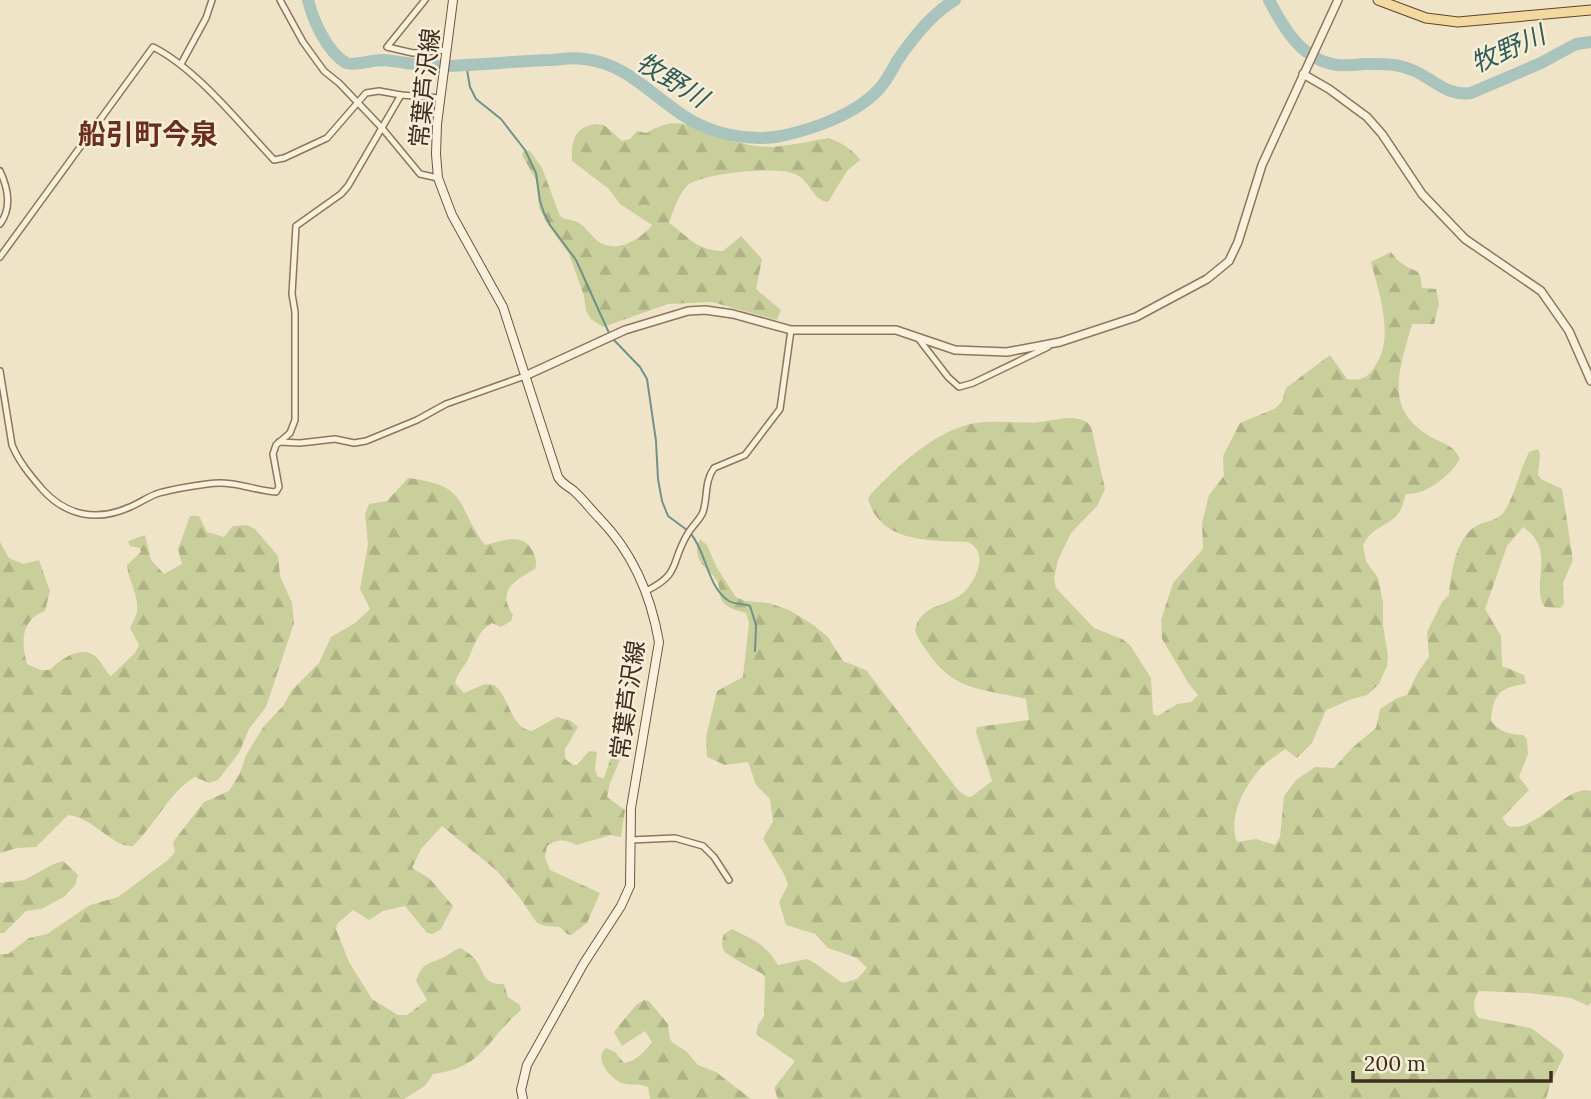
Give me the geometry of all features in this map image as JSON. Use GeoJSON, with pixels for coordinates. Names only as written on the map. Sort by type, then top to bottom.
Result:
{"type":"FeatureCollection","features":[{"type":"Feature","properties":{"kind":"main road","name":"常葉芦沢線"},"geometry":{"type":"LineString","coordinates":[[453,0],[436,138],[438,178],[449,208],[503,306],[554,466],[563,485],[574,491],[619,541],[646,591],[657,629],[658,653],[634,786],[630,840],[631,875],[626,897],[584,962],[533,1055],[522,1079],[523,1099]]}},
{"type":"Feature","properties":{"kind":"main road"},"geometry":{"type":"LineString","coordinates":[[1377,0],[1426,19],[1458,22],[1591,10]]}},
{"type":"Feature","properties":{"kind":"street"},"geometry":{"type":"LineString","coordinates":[[181,64],[206,18],[212,0]]}},
{"type":"Feature","properties":{"kind":"street"},"geometry":{"type":"LineString","coordinates":[[280,0],[303,42],[324,71],[382,128],[420,173],[438,178]]}},
{"type":"Feature","properties":{"kind":"street"},"geometry":{"type":"LineString","coordinates":[[425,0],[387,47],[413,53],[447,50]]}},
{"type":"Feature","properties":{"kind":"street"},"geometry":{"type":"LineString","coordinates":[[918,338],[948,377],[960,387],[1054,344],[1136,317],[1207,279],[1229,261],[1238,242],[1262,164],[1338,0]]}},
{"type":"Feature","properties":{"kind":"street"},"geometry":{"type":"LineString","coordinates":[[0,257],[153,47],[181,64],[274,160],[327,138],[366,93],[379,90],[440,98]]}},
{"type":"Feature","properties":{"kind":"street"},"geometry":{"type":"LineString","coordinates":[[1303,74],[1367,117],[1382,134],[1422,194],[1465,239],[1541,291],[1569,331],[1591,381]]}},
{"type":"Feature","properties":{"kind":"street"},"geometry":{"type":"LineString","coordinates":[[0,371],[16,455],[54,503],[71,512],[89,515],[111,513],[158,494],[207,484],[235,482],[276,492],[279,487],[274,454],[276,445],[290,433],[295,420],[295,312],[292,294],[296,226],[341,194],[401,95]]}},
{"type":"Feature","properties":{"kind":"street"},"geometry":{"type":"LineString","coordinates":[[0,171],[7,193],[8,211],[0,224]]}},
{"type":"Feature","properties":{"kind":"street"},"geometry":{"type":"LineString","coordinates":[[279,442],[300,443],[335,439],[354,443],[366,440],[417,420],[446,404],[525,376],[625,330],[688,311],[705,310],[733,314],[791,330],[896,330],[955,350],[1007,352],[1054,344]]}},
{"type":"Feature","properties":{"kind":"street"},"geometry":{"type":"LineString","coordinates":[[646,591],[662,583],[673,570],[685,538],[703,512],[706,486],[714,468],[746,455],[780,409],[791,330]]}},
{"type":"Feature","properties":{"kind":"street"},"geometry":{"type":"LineString","coordinates":[[630,840],[675,838],[702,846],[729,880]]}},
{"type":"Feature","properties":{"kind":"green space"},"geometry":{"type":"Polygon","coordinates":[[[676,123],[733,141],[764,147],[829,138],[857,156],[860,160],[847,171],[828,202],[818,198],[797,175],[775,171],[709,177],[688,185],[679,197],[669,223],[688,238],[706,249],[723,251],[741,236],[762,259],[756,289],[781,310],[777,320],[712,302],[668,304],[603,327],[591,319],[586,311],[584,296],[569,254],[539,208],[536,180],[522,155],[524,150],[530,151],[542,168],[560,216],[585,227],[599,242],[621,246],[642,235],[652,225],[620,204],[609,189],[572,161],[575,136],[582,129],[595,124],[604,125],[622,141],[630,139],[637,131],[646,133],[657,127],[676,123]]]}},
{"type":"Feature","properties":{"kind":"green space"},"geometry":{"type":"Polygon","coordinates":[[[1391,252],[1401,263],[1419,273],[1422,288],[1436,289],[1439,304],[1434,324],[1412,324],[1400,372],[1400,401],[1416,426],[1451,447],[1460,459],[1437,483],[1421,491],[1406,494],[1396,516],[1371,534],[1363,545],[1366,561],[1378,578],[1383,603],[1388,656],[1387,666],[1379,684],[1367,695],[1326,710],[1312,743],[1297,758],[1285,749],[1262,767],[1239,804],[1234,823],[1235,833],[1237,842],[1256,839],[1275,845],[1280,837],[1284,796],[1296,780],[1315,767],[1334,768],[1376,728],[1380,709],[1407,695],[1429,657],[1427,632],[1442,602],[1449,595],[1453,565],[1460,545],[1472,529],[1502,515],[1512,497],[1529,452],[1538,449],[1538,475],[1562,489],[1573,560],[1563,583],[1564,604],[1560,608],[1545,607],[1540,589],[1541,557],[1533,536],[1523,527],[1507,546],[1485,609],[1501,636],[1502,666],[1524,675],[1526,684],[1510,687],[1496,698],[1491,721],[1502,730],[1523,735],[1527,739],[1528,754],[1519,777],[1529,790],[1502,818],[1508,826],[1519,827],[1530,823],[1571,795],[1591,791],[1591,1002],[1588,1006],[1571,998],[1479,991],[1474,1005],[1479,1018],[1531,1028],[1562,1051],[1564,1056],[1550,1084],[1546,1099],[778,1099],[774,1088],[795,1061],[756,1034],[764,1016],[765,978],[763,974],[724,951],[724,934],[732,929],[752,940],[764,947],[778,965],[807,959],[843,983],[857,979],[867,968],[857,958],[828,948],[815,934],[786,925],[779,902],[788,885],[763,839],[773,821],[770,799],[756,785],[748,762],[725,765],[707,757],[706,737],[717,691],[743,677],[749,622],[746,613],[729,607],[721,599],[718,583],[697,554],[700,539],[707,545],[717,568],[736,597],[789,610],[828,637],[843,661],[866,670],[958,790],[971,797],[992,781],[976,732],[977,727],[1029,720],[1026,699],[972,687],[949,676],[929,654],[915,630],[924,614],[966,590],[979,565],[978,552],[968,542],[923,539],[895,532],[874,514],[868,499],[870,495],[916,452],[942,435],[970,424],[1040,422],[1067,418],[1086,422],[1091,426],[1105,489],[1097,506],[1071,533],[1058,560],[1054,578],[1056,588],[1094,628],[1130,645],[1151,678],[1153,714],[1158,716],[1177,704],[1191,702],[1198,695],[1162,639],[1161,620],[1173,583],[1203,549],[1202,523],[1209,495],[1224,476],[1223,456],[1240,423],[1276,408],[1282,401],[1286,388],[1330,355],[1347,379],[1364,378],[1372,370],[1381,355],[1385,329],[1371,262],[1391,252]]]}},
{"type":"Feature","properties":{"kind":"green space"},"geometry":{"type":"Polygon","coordinates":[[[408,478],[428,481],[452,492],[459,499],[485,545],[512,539],[524,541],[535,558],[535,569],[514,582],[507,593],[508,607],[513,615],[511,621],[501,627],[492,623],[483,630],[455,683],[464,693],[485,684],[494,685],[525,729],[532,731],[557,717],[571,721],[578,727],[565,749],[565,759],[577,765],[589,751],[597,752],[595,769],[598,777],[604,778],[611,757],[620,760],[607,797],[625,810],[621,837],[611,835],[576,845],[561,841],[547,846],[545,857],[550,870],[600,893],[587,923],[571,935],[560,927],[537,923],[496,870],[442,826],[421,849],[412,868],[429,878],[453,906],[441,929],[432,934],[427,933],[405,906],[383,911],[369,920],[353,910],[337,924],[336,929],[349,962],[372,999],[398,1015],[407,1015],[427,1000],[416,981],[424,966],[461,948],[474,958],[488,980],[504,984],[508,997],[520,1005],[521,1010],[483,1051],[463,1066],[433,1074],[425,1086],[404,1099],[0,1099],[0,954],[8,954],[29,938],[47,934],[90,905],[118,897],[168,860],[175,852],[173,842],[204,802],[229,791],[264,726],[283,706],[292,690],[319,663],[331,637],[355,623],[370,609],[360,589],[368,544],[365,514],[369,504],[387,501],[408,478]]]}},
{"type":"Feature","properties":{"kind":"green space"},"geometry":{"type":"Polygon","coordinates":[[[190,516],[199,516],[207,532],[224,537],[233,526],[247,525],[255,529],[278,556],[280,576],[292,603],[294,623],[266,707],[249,729],[239,753],[218,780],[209,783],[195,777],[186,783],[133,846],[118,842],[86,821],[68,815],[36,847],[17,848],[0,853],[0,542],[9,558],[23,564],[39,560],[50,591],[45,611],[27,626],[24,648],[27,664],[40,670],[50,670],[65,658],[84,652],[96,657],[111,676],[135,653],[139,645],[130,628],[137,605],[127,565],[141,552],[140,548],[130,546],[128,541],[145,535],[151,560],[164,574],[182,564],[178,549],[190,516]]]}},
{"type":"Feature","properties":{"kind":"green space"},"geometry":{"type":"Polygon","coordinates":[[[63,861],[78,875],[75,885],[64,897],[41,909],[26,911],[4,933],[0,933],[0,883],[24,880],[63,861]]]}},
{"type":"Feature","properties":{"kind":"green space"},"geometry":{"type":"Polygon","coordinates":[[[644,1000],[649,1001],[668,1024],[673,1043],[686,1051],[698,1065],[716,1072],[751,1099],[650,1099],[648,1087],[621,1083],[612,1076],[602,1061],[602,1052],[606,1048],[615,1052],[624,1063],[637,1058],[652,1042],[645,1031],[622,1046],[614,1032],[636,1005],[644,1000]]]}},
{"type":"Feature","properties":{"kind":"waterway","name":"牧野川"},"geometry":{"type":"LineString","coordinates":[[308,0],[313,17],[327,44],[346,63],[382,60],[450,66],[580,58],[599,62],[625,73],[672,108],[706,128],[756,138],[781,136],[807,129],[834,119],[859,105],[883,85],[923,27],[955,0]]}},
{"type":"Feature","properties":{"kind":"waterway","name":"牧野川"},"geometry":{"type":"LineString","coordinates":[[1269,0],[1288,32],[1314,57],[1337,65],[1400,66],[1420,73],[1454,92],[1471,93],[1541,63],[1576,44],[1591,42]]}},
{"type":"Feature","properties":{"kind":"waterway"},"geometry":{"type":"LineString","coordinates":[[466,64],[470,87],[476,99],[501,119],[525,150],[536,173],[544,213],[576,260],[609,333]]}},
{"type":"Feature","properties":{"kind":"waterway"},"geometry":{"type":"LineString","coordinates":[[612,338],[640,367],[647,379],[662,501],[668,516],[687,530]]}},
{"type":"Feature","properties":{"kind":"waterway"},"geometry":{"type":"LineString","coordinates":[[691,534],[722,595],[729,601],[750,606],[756,625],[755,651]]}},
{"type":"Feature","properties":{"kind":"district","name":"船引町今泉"},"geometry":{"type":"Point","coordinates":[148,134]}}]}
